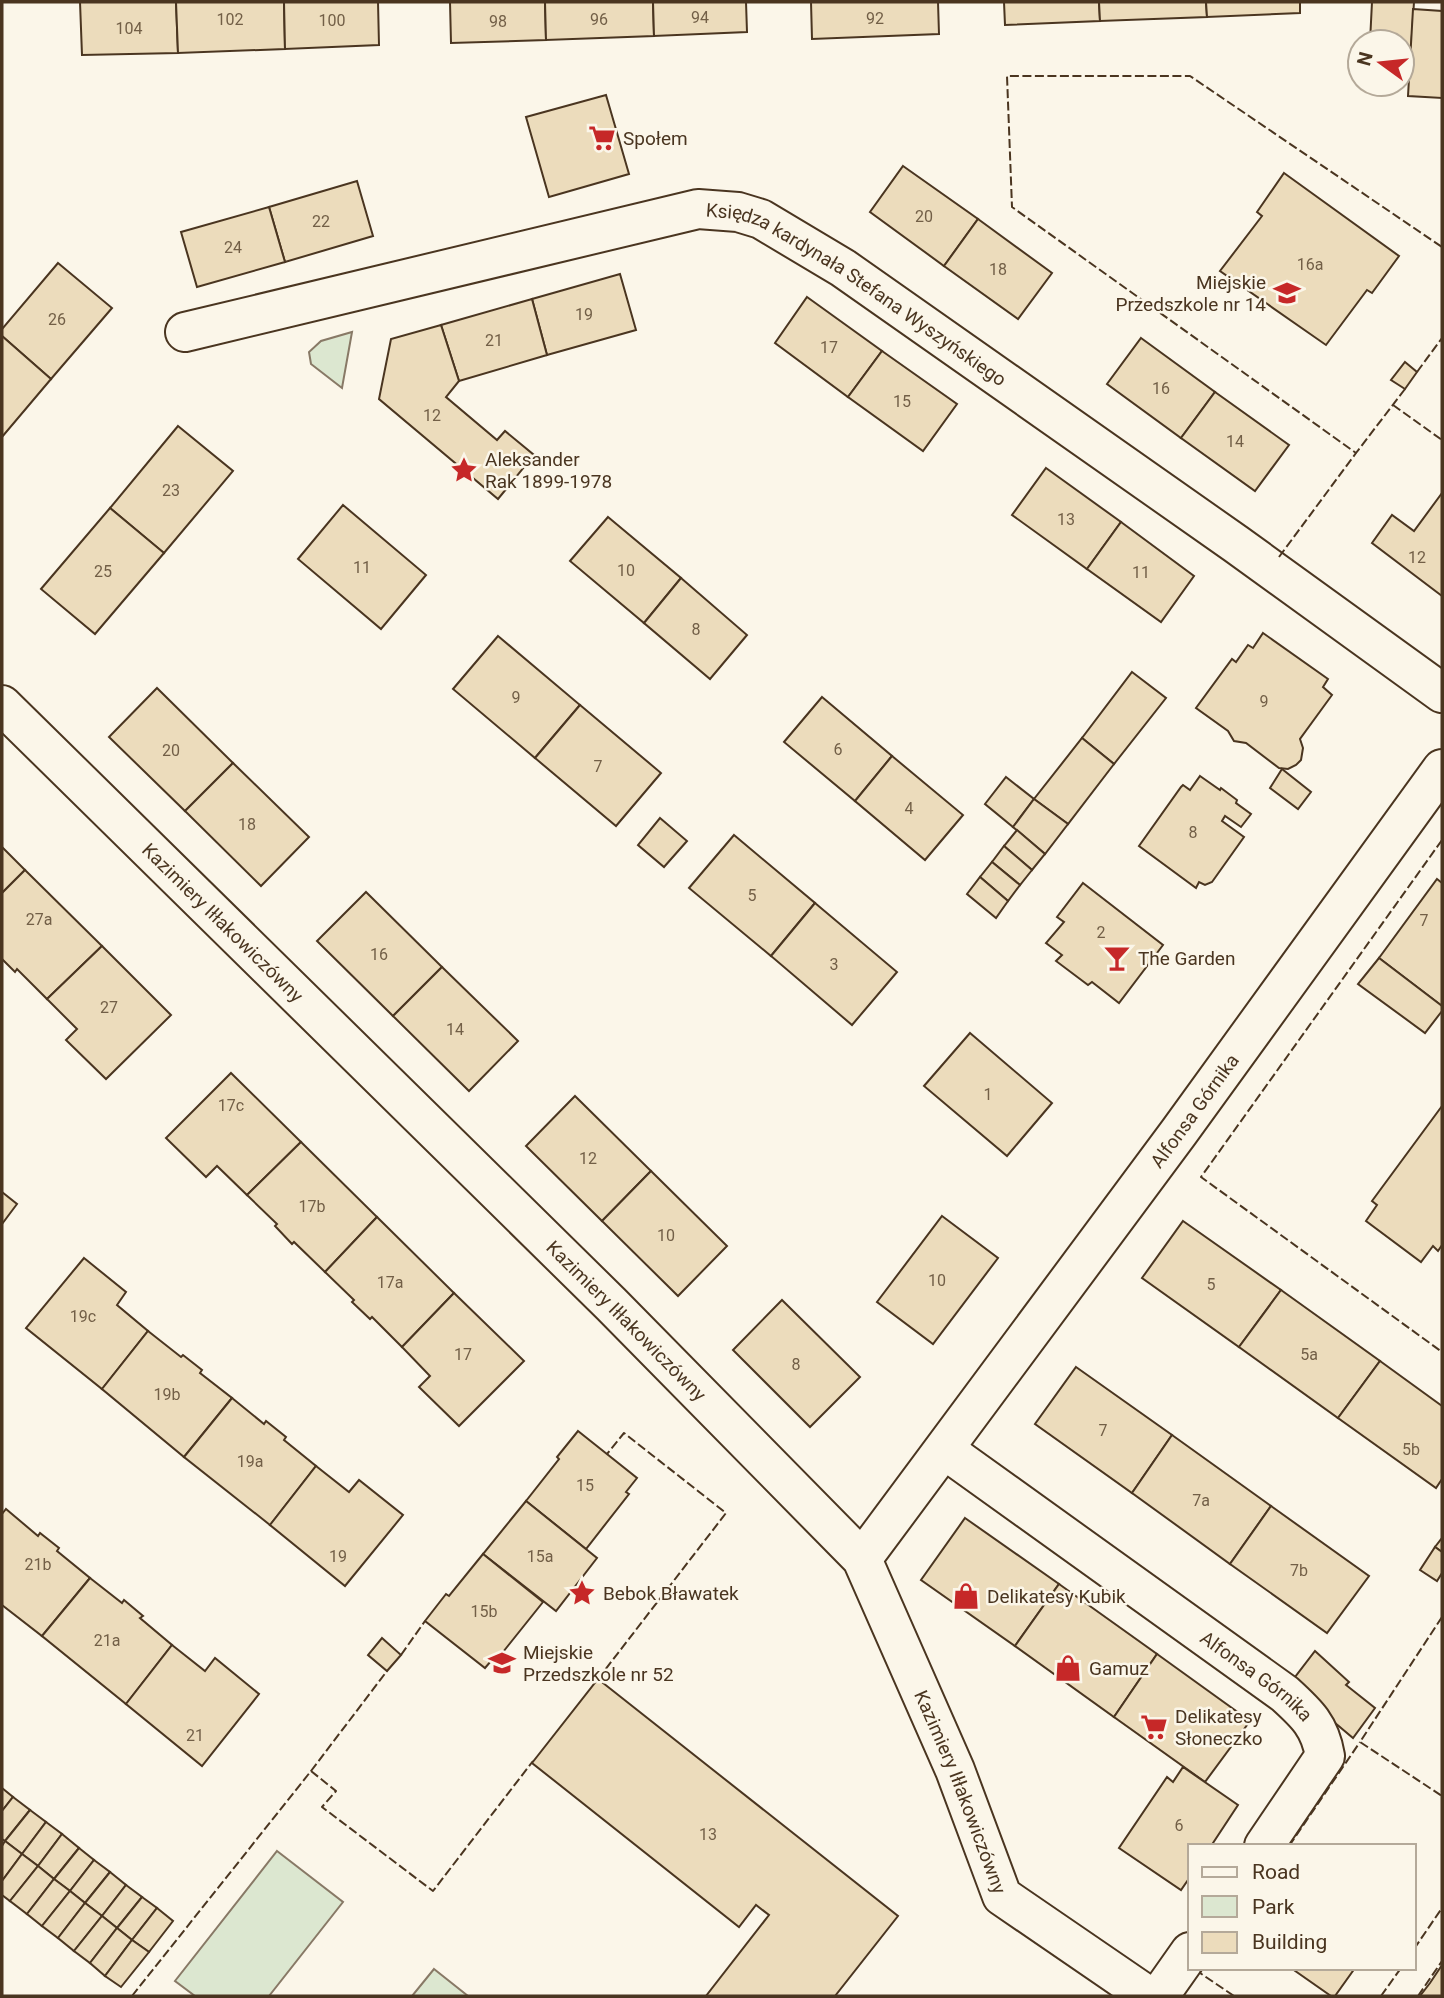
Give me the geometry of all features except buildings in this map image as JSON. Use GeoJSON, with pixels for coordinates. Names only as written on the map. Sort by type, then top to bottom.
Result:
{"type":"FeatureCollection","features":[{"type":"Feature","properties":{"kind":"street","name":"Księdza kardynała Stefana Wyszyńskiego"},"geometry":{"type":"LineString","coordinates":[[185,332],[698,209],[750,215],[761,219],[854,276],[1236,544],[1442,694]]}},
{"type":"Feature","properties":{"kind":"street","name":"Kazimiery Iłłakowiczówny"},"geometry":{"type":"LineString","coordinates":[[2,705],[611,1304],[862,1559],[955,1770],[1002,1896],[1147,1996]]}},
{"type":"Feature","properties":{"kind":"street","name":"Alfonsa Górnika"},"geometry":{"type":"LineString","coordinates":[[862,1559],[1179,1132],[1442,769]]}},
{"type":"Feature","properties":{"kind":"street","name":"Alfonsa Górnika"},"geometry":{"type":"LineString","coordinates":[[944,1450],[1285,1694],[1309,1716],[1322,1738],[1325,1756],[1265,1844]]}},
{"type":"Feature","properties":{"kind":"street"},"geometry":{"type":"LineString","coordinates":[[1159,1996],[1188,1955]]}},
{"type":"Feature","properties":{"kind":"green space"},"geometry":{"type":"Polygon","coordinates":[[[352,332],[342,388],[311,364],[309,352],[321,341],[352,332]]]}},
{"type":"Feature","properties":{"kind":"green space"},"geometry":{"type":"Polygon","coordinates":[[[277,1851],[343,1902],[269,1996],[195,1996],[175,1981],[277,1851]]]}},
{"type":"Feature","properties":{"kind":"green space"},"geometry":{"type":"Polygon","coordinates":[[[434,1969],[468,1996],[412,1996],[434,1969]]]}},
{"type":"Feature","properties":{"kind":"fence"},"geometry":{"type":"LineString","coordinates":[[1405,389],[1356,453],[1012,207],[1007,76],[1190,76],[1442,247]]}},
{"type":"Feature","properties":{"kind":"fence"},"geometry":{"type":"LineString","coordinates":[[1417,372],[1442,338]]}},
{"type":"Feature","properties":{"kind":"fence"},"geometry":{"type":"LineString","coordinates":[[1393,405],[1442,440]]}},
{"type":"Feature","properties":{"kind":"fence"},"geometry":{"type":"LineString","coordinates":[[1279,557],[1356,453]]}},
{"type":"Feature","properties":{"kind":"fence"},"geometry":{"type":"LineString","coordinates":[[1442,840],[1201,1177],[1442,1352]]}},
{"type":"Feature","properties":{"kind":"fence"},"geometry":{"type":"LineString","coordinates":[[598,1679],[726,1513],[624,1433],[607,1454]]}},
{"type":"Feature","properties":{"kind":"fence"},"geometry":{"type":"LineString","coordinates":[[1442,1617],[1360,1742],[1442,1796]]}},
{"type":"Feature","properties":{"kind":"fence"},"geometry":{"type":"LineString","coordinates":[[401,1655],[425,1621]]}},
{"type":"Feature","properties":{"kind":"fence"},"geometry":{"type":"LineString","coordinates":[[311,1771],[387,1671]]}},
{"type":"Feature","properties":{"kind":"fence"},"geometry":{"type":"LineString","coordinates":[[1290,1844],[1360,1742]]}},
{"type":"Feature","properties":{"kind":"fence"},"geometry":{"type":"LineString","coordinates":[[132,1996],[311,1771],[336,1791],[322,1807],[433,1891],[533,1761]]}},
{"type":"Feature","properties":{"kind":"fence"},"geometry":{"type":"LineString","coordinates":[[1416,1946],[1442,1908]]}},
{"type":"Feature","properties":{"kind":"fence"},"geometry":{"type":"LineString","coordinates":[[1418,1996],[1442,1961]]}},
{"type":"Feature","properties":{"kind":"fence"},"geometry":{"type":"LineString","coordinates":[[1202,1970],[1200,1973],[1234,1996]]}},
{"type":"Feature","properties":{"kind":"fence"},"geometry":{"type":"LineString","coordinates":[[1381,1996],[1400,1970]]}},
{"type":"Feature","properties":{"kind":"place","name":"Społem"},"geometry":{"type":"Point","coordinates":[602,138]}},
{"type":"Feature","properties":{"kind":"place","name":"Miejskie Przedszkole nr 14"},"geometry":{"type":"Point","coordinates":[1287,293]}},
{"type":"Feature","properties":{"kind":"place","name":"Aleksander Rak 1899-1978"},"geometry":{"type":"Point","coordinates":[464,470]}},
{"type":"Feature","properties":{"kind":"place","name":"The Garden"},"geometry":{"type":"Point","coordinates":[1117,958]}},
{"type":"Feature","properties":{"kind":"place","name":"Bebok Bławatek"},"geometry":{"type":"Point","coordinates":[582,1593]}},
{"type":"Feature","properties":{"kind":"place","name":"Delikatesy Kubik"},"geometry":{"type":"Point","coordinates":[966,1596]}},
{"type":"Feature","properties":{"kind":"place","name":"Miejskie Przedszkole nr 52"},"geometry":{"type":"Point","coordinates":[502,1663]}},
{"type":"Feature","properties":{"kind":"place","name":"Gamuz"},"geometry":{"type":"Point","coordinates":[1068,1668]}},
{"type":"Feature","properties":{"kind":"place","name":"Delikatesy Słoneczko"},"geometry":{"type":"Point","coordinates":[1154,1727]}}]}
